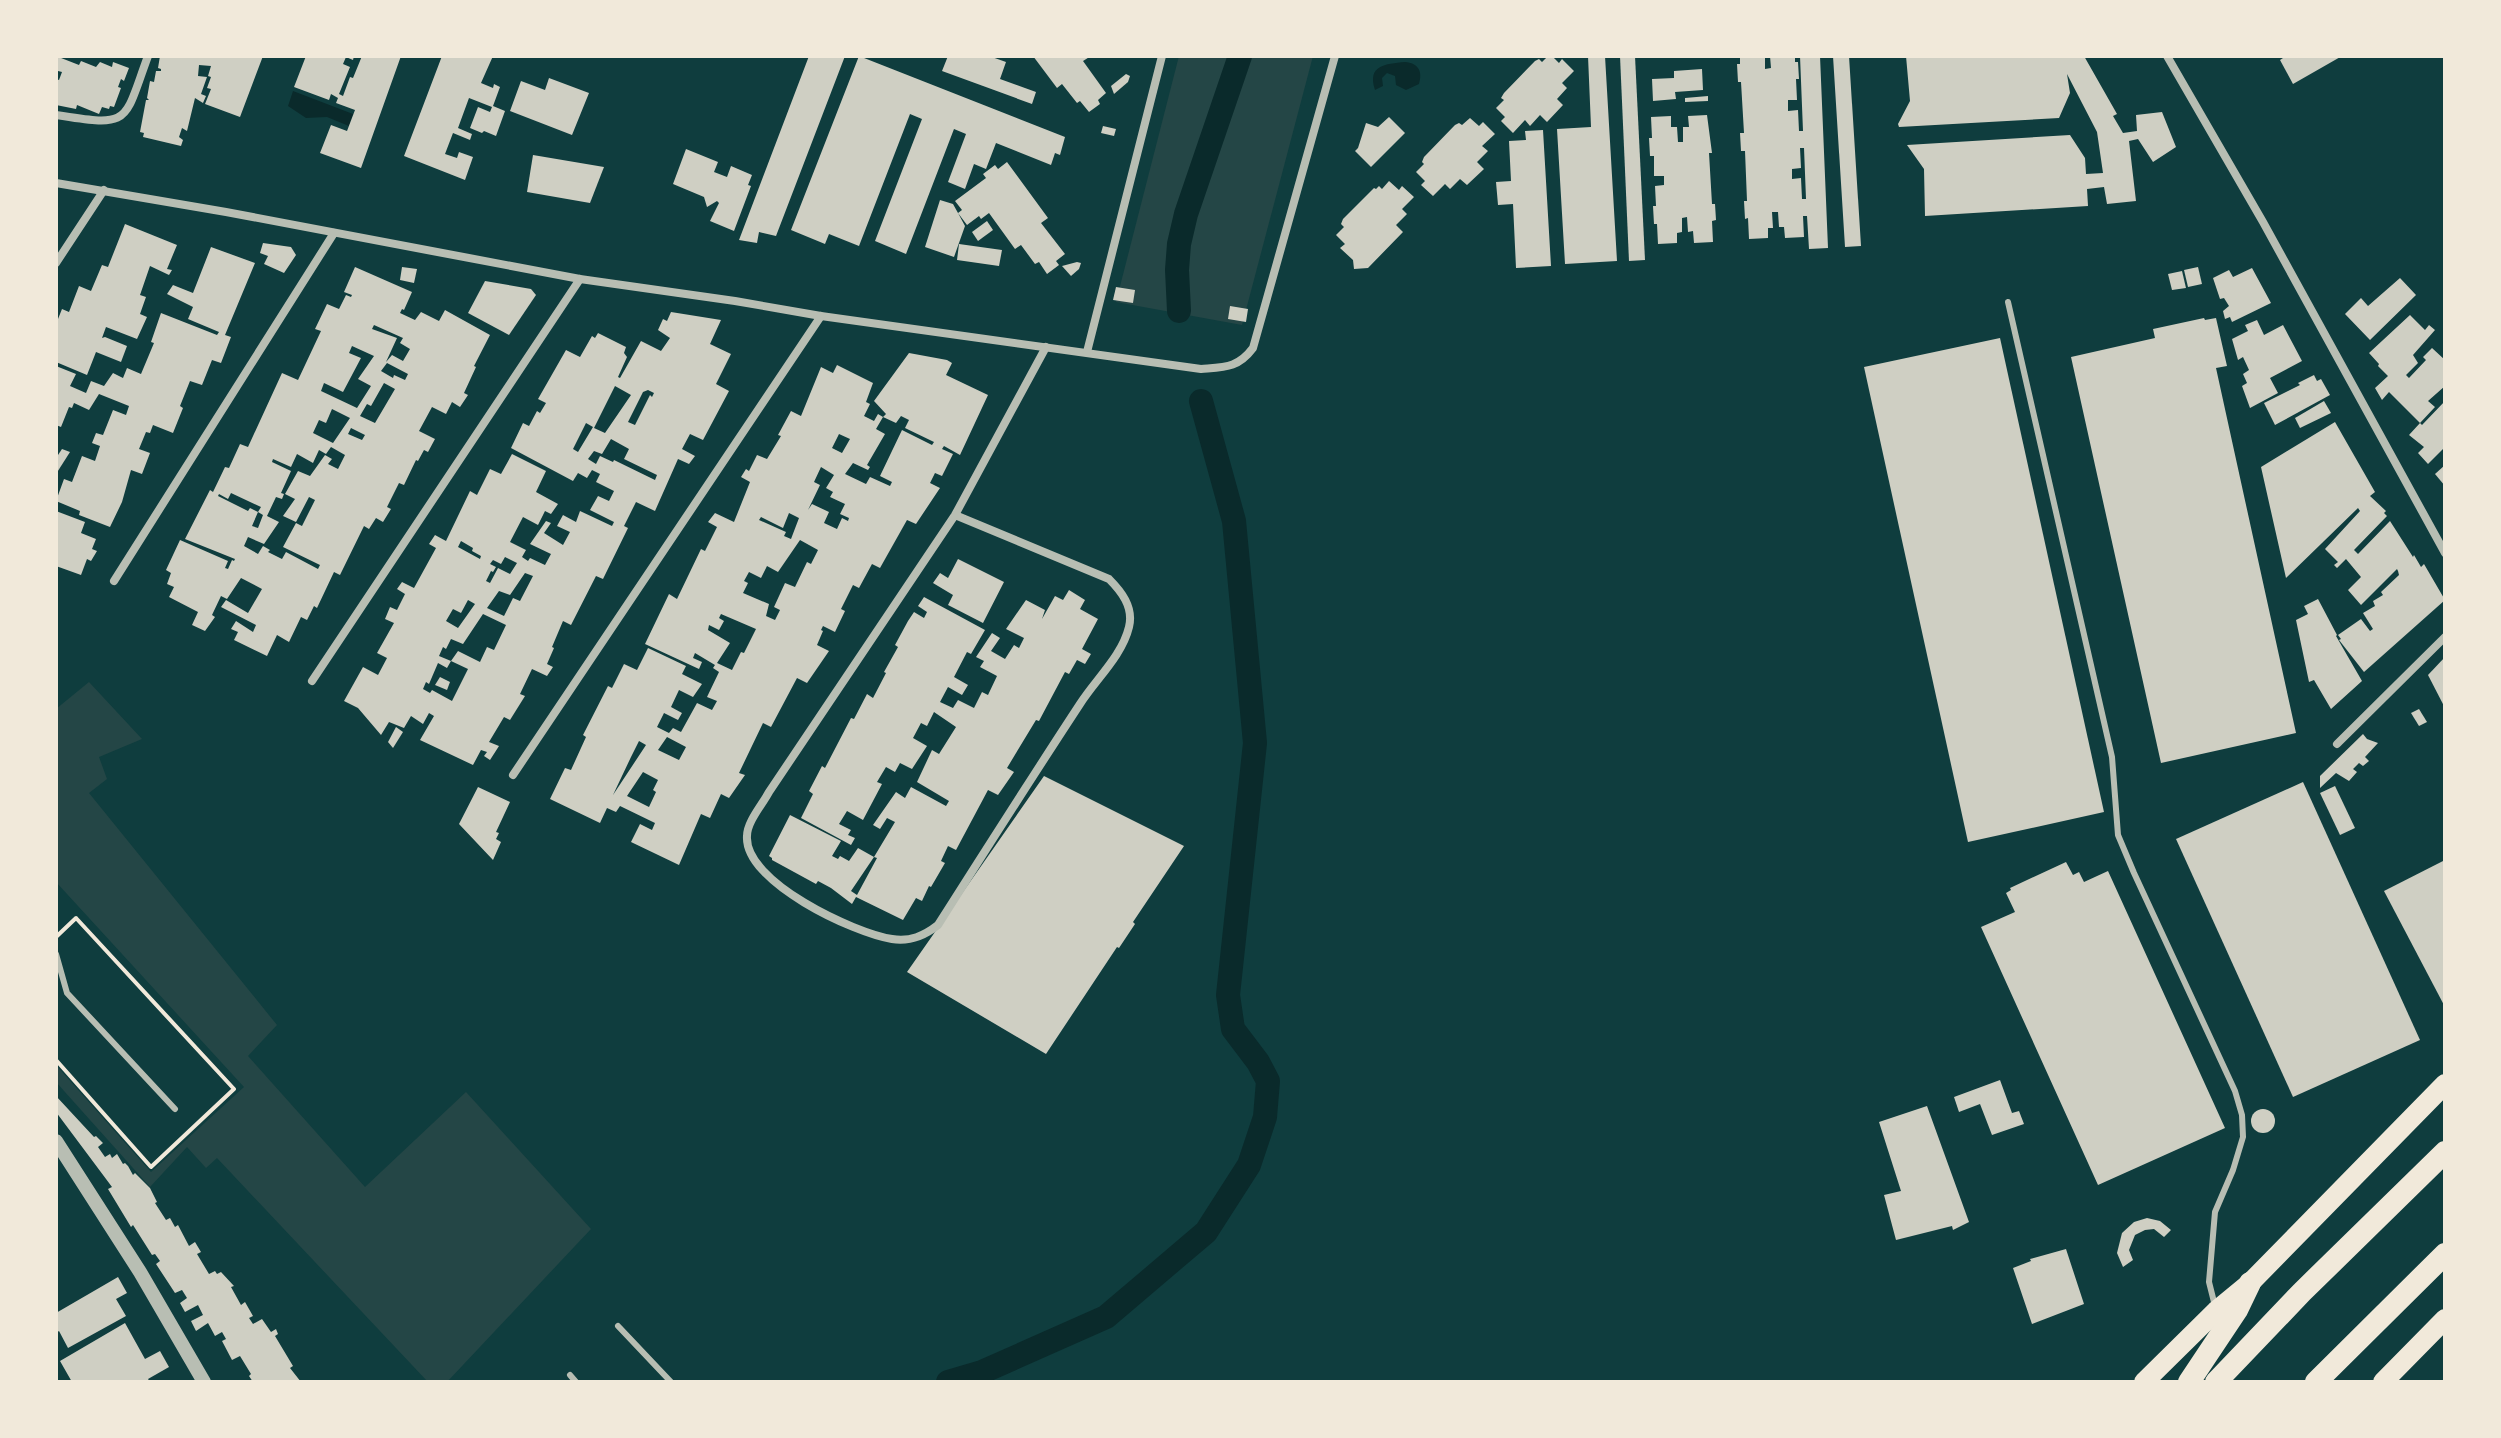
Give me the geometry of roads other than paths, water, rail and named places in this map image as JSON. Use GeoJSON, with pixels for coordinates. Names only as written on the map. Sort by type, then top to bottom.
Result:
{"type":"FeatureCollection","features":[{"type":"Feature","properties":{"kind":"highway"},"geometry":{"type":"LineString","coordinates":[[2216,1382],[2302,1292],[2445,1152]]}},
{"type":"Feature","properties":{"kind":"highway"},"geometry":{"type":"LineString","coordinates":[[2316,1382],[2445,1254]]}},
{"type":"Feature","properties":{"kind":"highway"},"geometry":{"type":"LineString","coordinates":[[2189,1382],[2231,1319],[2250,1283]]}},
{"type":"Feature","properties":{"kind":"main road"},"geometry":{"type":"LineString","coordinates":[[2144,1382],[2216,1311],[2250,1283],[2445,1084]]}},
{"type":"Feature","properties":{"kind":"main road"},"geometry":{"type":"LineString","coordinates":[[2383,1382],[2445,1319]]}},
{"type":"Feature","properties":{"kind":"street"},"geometry":{"type":"LineString","coordinates":[[56,115],[91,121],[120,119],[128,112],[148,56]]}},
{"type":"Feature","properties":{"kind":"street"},"geometry":{"type":"LineString","coordinates":[[1087,352],[1162,56]]}},
{"type":"Feature","properties":{"kind":"street"},"geometry":{"type":"LineString","coordinates":[[56,183],[580,279],[1201,369],[1222,368],[1243,361],[1253,348],[1335,56]]}},
{"type":"Feature","properties":{"kind":"street"},"geometry":{"type":"LineString","coordinates":[[2167,56],[2263,222],[2445,553]]}},
{"type":"Feature","properties":{"kind":"street"},"geometry":{"type":"LineString","coordinates":[[56,263],[104,190]]}},
{"type":"Feature","properties":{"kind":"street"},"geometry":{"type":"LineString","coordinates":[[114,581],[334,233]]}},
{"type":"Feature","properties":{"kind":"street"},"geometry":{"type":"LineString","coordinates":[[312,681],[580,279]]}},
{"type":"Feature","properties":{"kind":"street"},"geometry":{"type":"LineString","coordinates":[[513,775],[821,316]]}},
{"type":"Feature","properties":{"kind":"street"},"geometry":{"type":"LineString","coordinates":[[955,515],[1109,579],[1123,593],[1130,618],[1122,645],[938,925],[926,935],[893,939],[850,928],[767,876],[750,852],[746,835],[769,792],[955,515],[1046,347]]}},
{"type":"Feature","properties":{"kind":"street"},"geometry":{"type":"LineString","coordinates":[[2337,744],[2445,637]]}},
{"type":"Feature","properties":{"kind":"street"},"geometry":{"type":"LineString","coordinates":[[56,1141],[129,1255],[204,1382]]}},
{"type":"Feature","properties":{"kind":"lane"},"geometry":{"type":"LineString","coordinates":[[2008,302],[2112,757],[2118,835],[2235,1091],[2242,1115],[2243,1137],[2215,1212],[2209,1282],[2216,1311]]}},
{"type":"Feature","properties":{"kind":"lane"},"geometry":{"type":"LineString","coordinates":[[56,954],[67,993],[175,1109]]}},
{"type":"Feature","properties":{"kind":"lane"},"geometry":{"type":"LineString","coordinates":[[618,1326],[671,1382]]}},
{"type":"Feature","properties":{"kind":"lane"},"geometry":{"type":"LineString","coordinates":[[570,1375],[576,1382]]}},
{"type":"Feature","properties":{"kind":"waterway"},"geometry":{"type":"LineString","coordinates":[[1179,311],[1177,270],[1186,214],[1240,56]]}},
{"type":"Feature","properties":{"kind":"waterway"},"geometry":{"type":"LineString","coordinates":[[948,1382],[982,1372],[1106,1317],[1206,1232],[1249,1165],[1265,1117],[1268,1081],[1233,1029],[1228,995],[1255,743],[1234,521],[1201,401]]}}]}
